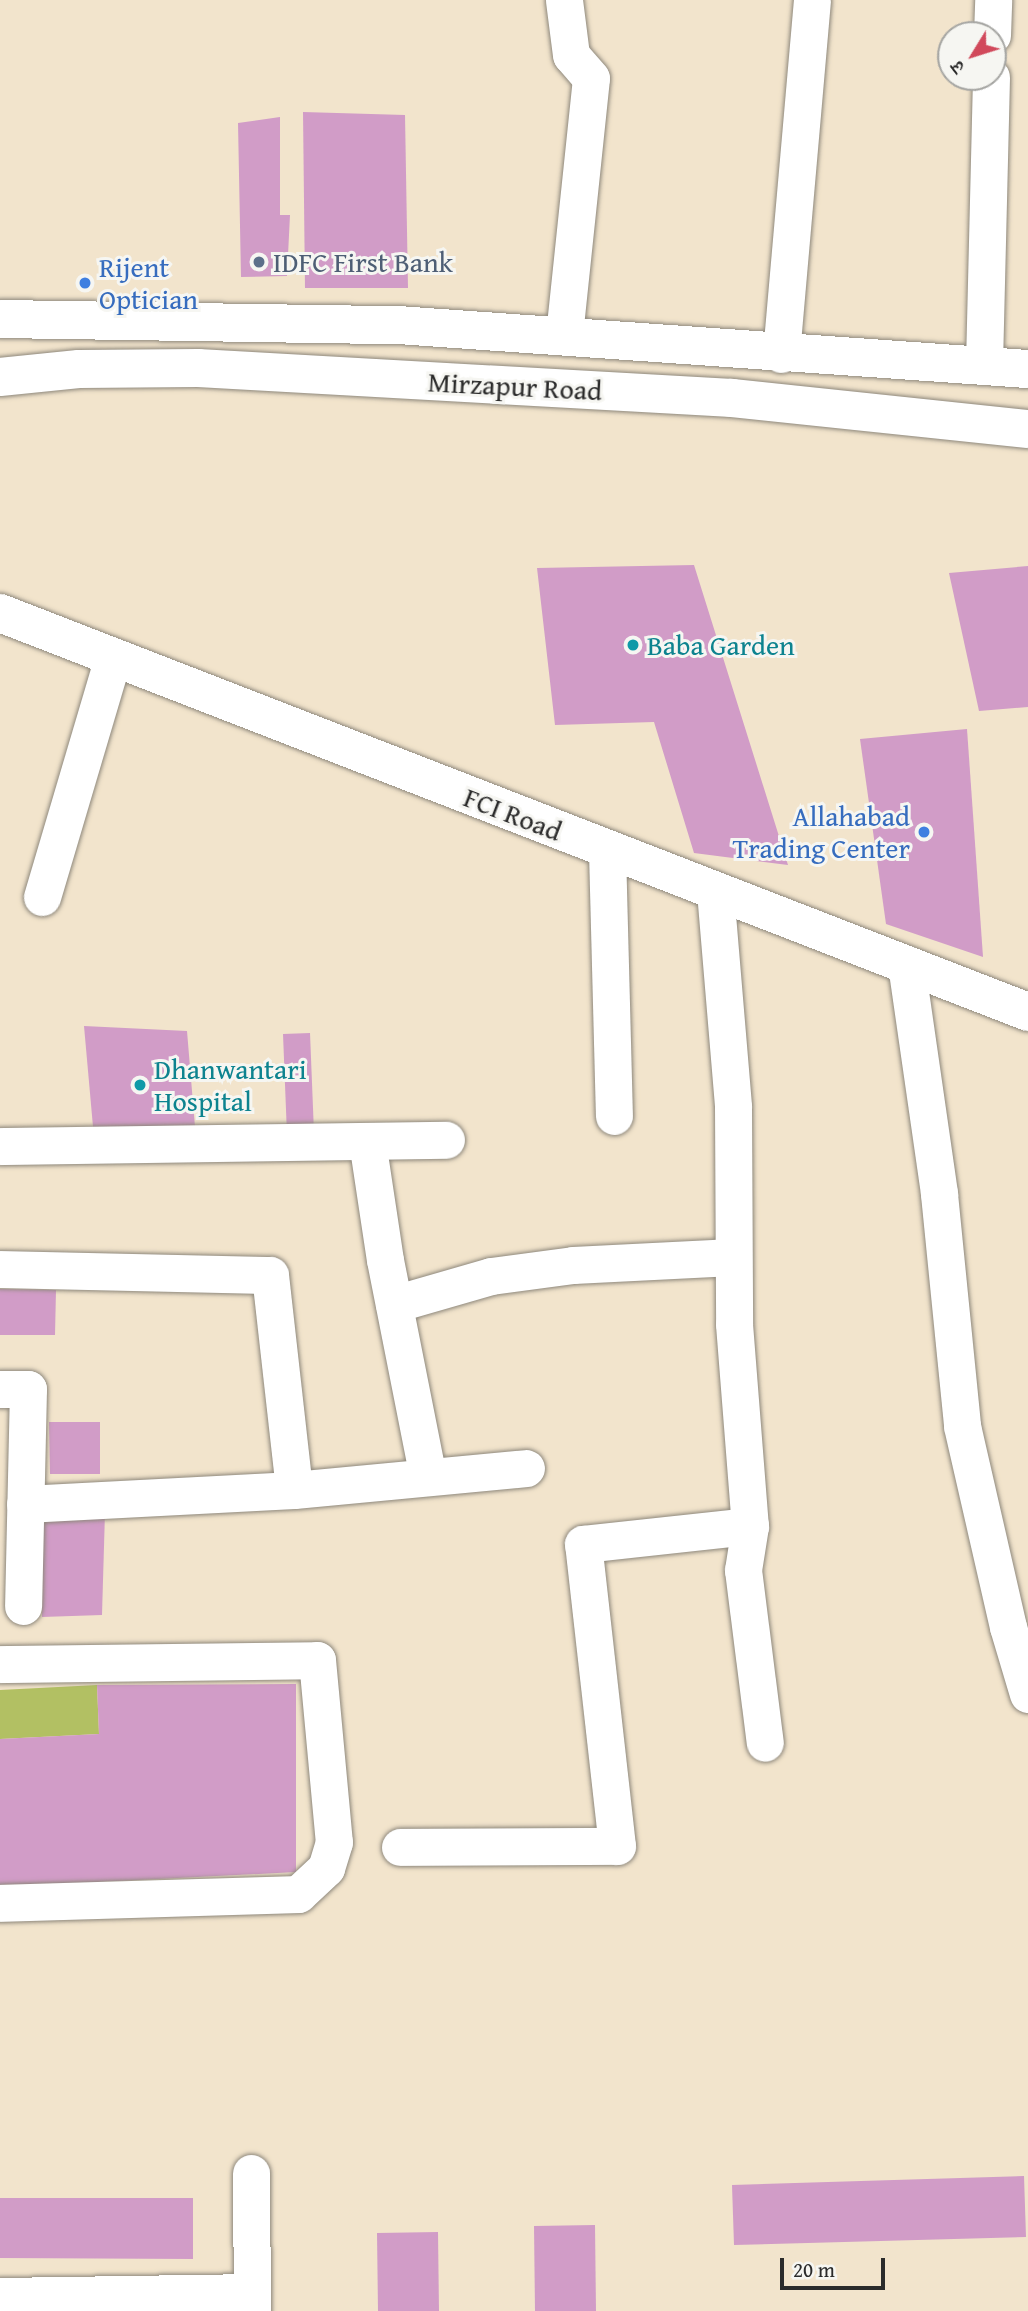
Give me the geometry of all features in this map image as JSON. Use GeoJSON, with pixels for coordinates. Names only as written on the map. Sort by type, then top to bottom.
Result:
{"type":"FeatureCollection","features":[{"type":"Feature","properties":{"kind":"main road","name":"Mirzapur Road"},"geometry":{"type":"LineString","coordinates":[[0,319],[398,325],[564,335],[781,354],[984,364],[1028,369]]}},
{"type":"Feature","properties":{"kind":"main road","name":"Mirzapur Road"},"geometry":{"type":"LineString","coordinates":[[0,377],[79,369],[198,368],[732,398],[1028,429]]}},
{"type":"Feature","properties":{"kind":"main road","name":"FCI Road"},"geometry":{"type":"LineString","coordinates":[[0,613],[607,851],[1028,1012]]}},
{"type":"Feature","properties":{"kind":"street"},"geometry":{"type":"LineString","coordinates":[[564,0],[571,55],[591,78],[564,335]]}},
{"type":"Feature","properties":{"kind":"street"},"geometry":{"type":"LineString","coordinates":[[781,354],[812,0]]}},
{"type":"Feature","properties":{"kind":"street"},"geometry":{"type":"LineString","coordinates":[[992,21],[993,0]]}},
{"type":"Feature","properties":{"kind":"street"},"geometry":{"type":"LineString","coordinates":[[984,364],[991,91]]}},
{"type":"Feature","properties":{"kind":"street"},"geometry":{"type":"LineString","coordinates":[[43,897],[113,657]]}},
{"type":"Feature","properties":{"kind":"street"},"geometry":{"type":"LineString","coordinates":[[607,851],[614,1116]]}},
{"type":"Feature","properties":{"kind":"street"},"geometry":{"type":"LineString","coordinates":[[715,891],[733,1107],[734,1324],[750,1526],[743,1570],[765,1743]]}},
{"type":"Feature","properties":{"kind":"street"},"geometry":{"type":"LineString","coordinates":[[906,964],[941,1207],[962,1426],[985,1535],[1028,1694]]}},
{"type":"Feature","properties":{"kind":"street"},"geometry":{"type":"LineString","coordinates":[[0,1146],[446,1140]]}},
{"type":"Feature","properties":{"kind":"street"},"geometry":{"type":"LineString","coordinates":[[368,1141],[394,1304],[428,1477]]}},
{"type":"Feature","properties":{"kind":"street"},"geometry":{"type":"LineString","coordinates":[[394,1304],[491,1276],[573,1265],[733,1257]]}},
{"type":"Feature","properties":{"kind":"street"},"geometry":{"type":"LineString","coordinates":[[0,1269],[270,1275],[294,1490]]}},
{"type":"Feature","properties":{"kind":"street"},"geometry":{"type":"LineString","coordinates":[[0,1389],[28,1389],[23,1606]]}},
{"type":"Feature","properties":{"kind":"street"},"geometry":{"type":"LineString","coordinates":[[25,1504],[294,1490],[526,1468]]}},
{"type":"Feature","properties":{"kind":"street"},"geometry":{"type":"LineString","coordinates":[[400,1847],[617,1846],[583,1544],[750,1526]]}},
{"type":"Feature","properties":{"kind":"street"},"geometry":{"type":"LineString","coordinates":[[0,1664],[317,1660],[334,1842],[326,1868],[298,1894],[0,1903]]}},
{"type":"Feature","properties":{"kind":"street"},"geometry":{"type":"LineString","coordinates":[[0,2297],[252,2302],[251,2173]]}},
{"type":"Feature","properties":{"kind":"green space"},"geometry":{"type":"Polygon","coordinates":[[[97,1685],[99,1734],[0,1739],[0,1690],[97,1685]]]}},
{"type":"Feature","properties":{"kind":"building"},"geometry":{"type":"Polygon","coordinates":[[[303,112],[405,115],[408,288],[305,288],[303,112]]]}},
{"type":"Feature","properties":{"kind":"building"},"geometry":{"type":"Polygon","coordinates":[[[280,117],[280,215],[290,215],[287,276],[241,277],[238,123],[280,117]]]}},
{"type":"Feature","properties":{"kind":"building","name":"Baba Garden"},"geometry":{"type":"Polygon","coordinates":[[[694,565],[788,865],[694,853],[654,722],[555,725],[537,568],[694,565]]]}},
{"type":"Feature","properties":{"kind":"building"},"geometry":{"type":"Polygon","coordinates":[[[1028,566],[1028,707],[979,711],[949,573],[1028,566]]]}},
{"type":"Feature","properties":{"kind":"building","name":"Allahabad Trading Center"},"geometry":{"type":"Polygon","coordinates":[[[967,729],[983,957],[886,924],[860,739],[967,729]]]}},
{"type":"Feature","properties":{"kind":"building","name":"Dhanwantari Hospital"},"geometry":{"type":"Polygon","coordinates":[[[84,1026],[187,1031],[196,1139],[94,1138],[84,1026]]]}},
{"type":"Feature","properties":{"kind":"building"},"geometry":{"type":"Polygon","coordinates":[[[310,1033],[314,1133],[287,1135],[283,1034],[310,1033]]]}},
{"type":"Feature","properties":{"kind":"building"},"geometry":{"type":"Polygon","coordinates":[[[0,1289],[56,1290],[55,1335],[0,1335],[0,1289]]]}},
{"type":"Feature","properties":{"kind":"building"},"geometry":{"type":"Polygon","coordinates":[[[49,1422],[100,1422],[100,1474],[50,1474],[49,1422]]]}},
{"type":"Feature","properties":{"kind":"building"},"geometry":{"type":"Polygon","coordinates":[[[105,1512],[102,1615],[42,1617],[43,1515],[105,1512]]]}},
{"type":"Feature","properties":{"kind":"building"},"geometry":{"type":"Polygon","coordinates":[[[296,1684],[296,1872],[0,1887],[0,1739],[99,1734],[97,1685],[296,1684]]]}},
{"type":"Feature","properties":{"kind":"building"},"geometry":{"type":"Polygon","coordinates":[[[1024,2176],[1026,2237],[734,2245],[732,2185],[1024,2176]]]}},
{"type":"Feature","properties":{"kind":"building"},"geometry":{"type":"Polygon","coordinates":[[[0,2198],[193,2198],[193,2259],[0,2258],[0,2198]]]}},
{"type":"Feature","properties":{"kind":"building"},"geometry":{"type":"Polygon","coordinates":[[[595,2225],[596,2311],[535,2311],[534,2226],[595,2225]]]}},
{"type":"Feature","properties":{"kind":"building"},"geometry":{"type":"Polygon","coordinates":[[[438,2232],[439,2311],[378,2311],[377,2233],[438,2232]]]}},
{"type":"Feature","properties":{"kind":"place","name":"IDFC First Bank"},"geometry":{"type":"Point","coordinates":[259,262]}},
{"type":"Feature","properties":{"kind":"place","name":"Rijent Optician"},"geometry":{"type":"Point","coordinates":[85,283]}},
{"type":"Feature","properties":{"kind":"place","name":"Baba Garden"},"geometry":{"type":"Point","coordinates":[633,645]}},
{"type":"Feature","properties":{"kind":"place","name":"Allahabad Trading Center"},"geometry":{"type":"Point","coordinates":[924,832]}},
{"type":"Feature","properties":{"kind":"place","name":"Dhanwantari Hospital"},"geometry":{"type":"Point","coordinates":[140,1085]}}]}
